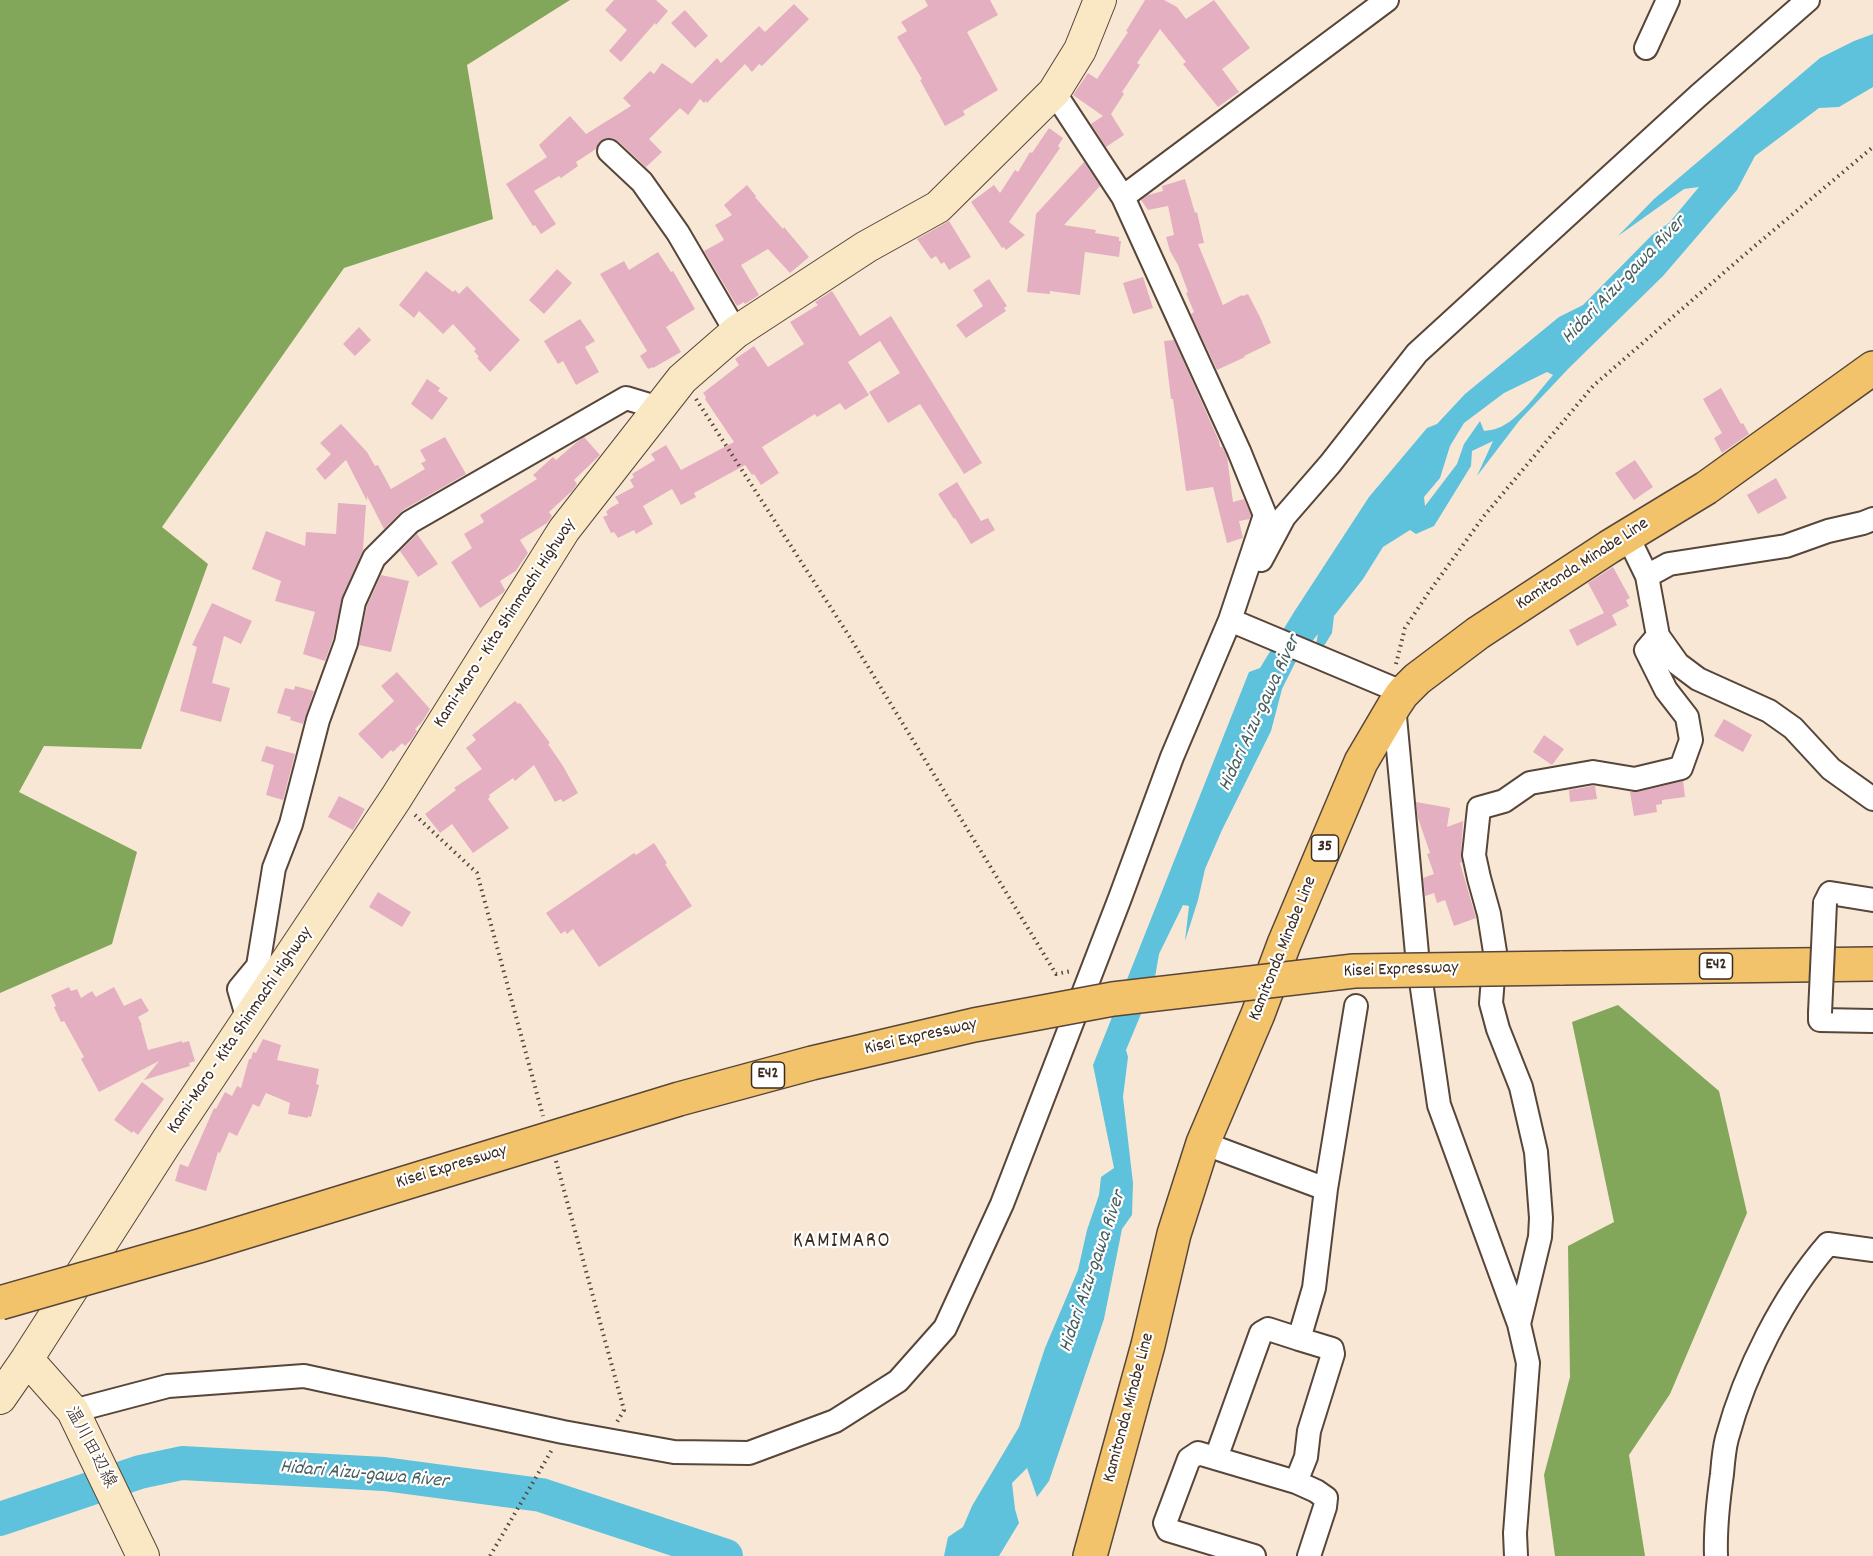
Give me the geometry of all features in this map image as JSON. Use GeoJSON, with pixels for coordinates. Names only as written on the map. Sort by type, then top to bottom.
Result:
{"type":"FeatureCollection","features":[{"type":"Feature","properties":{"kind":"main road","name":"Kami-Maro - Kita Shinmachi Highway"},"geometry":{"type":"LineString","coordinates":[[27,1359],[167,1142],[396,798],[564,530],[659,408],[682,379],[736,332],[866,247],[938,207],[1054,92],[1080,50],[1100,0]]}},
{"type":"Feature","properties":{"kind":"main road","name":"Kamitonda Minabe Line"},"geometry":{"type":"LineString","coordinates":[[1090,1556],[1148,1345],[1174,1234],[1203,1143],[1258,1014],[1284,944],[1391,693],[1417,679],[1478,633],[1627,536],[1706,488],[1873,368]]}},
{"type":"Feature","properties":{"kind":"main road","name":"Kisei Expressway"},"geometry":{"type":"LineString","coordinates":[[0,1303],[198,1246],[679,1099],[813,1063],[974,1026],[1113,999],[1354,971],[1873,964]]}},
{"type":"Feature","properties":{"kind":"main road","name":"温川田辺線"},"geometry":{"type":"LineString","coordinates":[[27,1359],[79,1424],[143,1556]]}},
{"type":"Feature","properties":{"kind":"main road"},"geometry":{"type":"LineString","coordinates":[[0,1398],[27,1359]]}},
{"type":"Feature","properties":{"kind":"street"},"geometry":{"type":"LineString","coordinates":[[1123,196],[1387,0]]}},
{"type":"Feature","properties":{"kind":"street"},"geometry":{"type":"LineString","coordinates":[[1646,48],[1668,0]]}},
{"type":"Feature","properties":{"kind":"street"},"geometry":{"type":"LineString","coordinates":[[79,1424],[168,1386],[304,1376],[563,1432],[674,1452],[749,1453],[836,1421],[898,1381],[945,1328],[1002,1204],[1172,757],[1238,624],[1284,517],[1330,464],[1417,353],[1698,96],[1808,0]]}},
{"type":"Feature","properties":{"kind":"street"},"geometry":{"type":"LineString","coordinates":[[1054,92],[1123,196],[1239,451],[1265,515],[1238,624]]}},
{"type":"Feature","properties":{"kind":"street"},"geometry":{"type":"LineString","coordinates":[[609,151],[642,182],[672,224],[736,332]]}},
{"type":"Feature","properties":{"kind":"street"},"geometry":{"type":"LineString","coordinates":[[248,1019],[239,988],[258,966],[274,868],[291,824],[318,720],[346,643],[354,602],[375,558],[410,522],[626,398],[659,408]]}},
{"type":"Feature","properties":{"kind":"street"},"geometry":{"type":"LineString","coordinates":[[1647,576],[1669,564],[1786,546],[1828,531],[1863,524],[1873,519]]}},
{"type":"Feature","properties":{"kind":"street"},"geometry":{"type":"LineString","coordinates":[[1627,536],[1647,576],[1658,636],[1678,664],[1720,691],[1769,711],[1793,728],[1831,769],[1873,799]]}},
{"type":"Feature","properties":{"kind":"street"},"geometry":{"type":"LineString","coordinates":[[1238,624],[1391,693],[1417,954],[1439,1105],[1518,1324],[1528,1363],[1515,1533],[1516,1556]]}},
{"type":"Feature","properties":{"kind":"street"},"geometry":{"type":"LineString","coordinates":[[1518,1324],[1540,1238],[1541,1218],[1536,1152],[1521,1087],[1498,1029],[1491,1004],[1495,952],[1489,914],[1474,855],[1479,808],[1504,801],[1530,783],[1593,772],[1635,779],[1681,768],[1691,740],[1687,717],[1666,690],[1646,650],[1658,636]]}},
{"type":"Feature","properties":{"kind":"street"},"geometry":{"type":"LineString","coordinates":[[1873,900],[1830,893],[1825,903],[1820,1013],[1820,1020],[1873,1021]]}},
{"type":"Feature","properties":{"kind":"street"},"geometry":{"type":"LineString","coordinates":[[1299,1338],[1314,1288],[1326,1189],[1356,1006]]}},
{"type":"Feature","properties":{"kind":"street"},"geometry":{"type":"LineString","coordinates":[[1203,1143],[1326,1189]]}},
{"type":"Feature","properties":{"kind":"street"},"geometry":{"type":"LineString","coordinates":[[1716,1556],[1715,1531],[1726,1440],[1746,1380],[1781,1311],[1808,1267],[1828,1244],[1873,1250]]}},
{"type":"Feature","properties":{"kind":"street"},"geometry":{"type":"LineString","coordinates":[[1216,1458],[1261,1333],[1268,1329],[1299,1338],[1332,1349],[1333,1354],[1309,1431],[1306,1457],[1296,1482]]}},
{"type":"Feature","properties":{"kind":"street"},"geometry":{"type":"LineString","coordinates":[[1254,1556],[1168,1530],[1165,1523],[1189,1459],[1198,1453],[1296,1482],[1326,1498],[1309,1556]]}},
{"type":"Feature","properties":{"kind":"path"},"geometry":{"type":"LineString","coordinates":[[1391,693],[1405,628],[1484,516],[1593,386],[1750,249],[1873,147]]}},
{"type":"Feature","properties":{"kind":"path"},"geometry":{"type":"LineString","coordinates":[[682,379],[851,639],[1056,974],[1077,969]]}},
{"type":"Feature","properties":{"kind":"path"},"geometry":{"type":"LineString","coordinates":[[490,1556],[552,1449]]}},
{"type":"Feature","properties":{"kind":"green space"},"geometry":{"type":"Polygon","coordinates":[[[0,0],[570,0],[467,65],[493,219],[344,268],[162,527],[208,564],[141,749],[44,746],[19,792],[137,852],[112,944],[0,993],[0,0]]]}},
{"type":"Feature","properties":{"kind":"green space"},"geometry":{"type":"Polygon","coordinates":[[[1618,1005],[1719,1091],[1747,1213],[1670,1394],[1629,1455],[1645,1556],[1555,1556],[1544,1475],[1570,1377],[1568,1246],[1614,1222],[1572,1022],[1618,1005]]]}},
{"type":"Feature","properties":{"kind":"water"},"geometry":{"type":"Polygon","coordinates":[[[1873,34],[1873,87],[1839,107],[1819,108],[1755,156],[1737,190],[1663,276],[1568,369],[1519,421],[1477,476],[1493,441],[1472,451],[1471,466],[1434,526],[1416,534],[1410,530],[1383,547],[1363,579],[1334,616],[1332,633],[1312,665],[1318,634],[1295,663],[1282,689],[1271,731],[1205,869],[1185,941],[1189,906],[1183,905],[1159,954],[1154,983],[1126,1050],[1128,1057],[1123,1097],[1133,1183],[1132,1215],[1122,1229],[1104,1319],[1049,1481],[1037,1497],[1027,1468],[1012,1483],[1019,1523],[999,1556],[944,1556],[948,1537],[963,1527],[972,1506],[1019,1427],[1045,1348],[1078,1270],[1087,1230],[1099,1195],[1101,1177],[1114,1168],[1093,1065],[1249,672],[1260,668],[1369,497],[1427,428],[1437,424],[1465,394],[1559,317],[1583,305],[1652,235],[1669,223],[1699,187],[1684,189],[1618,236],[1654,199],[1820,58],[1873,34]],[[1547,372],[1504,393],[1464,423],[1450,446],[1440,478],[1424,497],[1425,506],[1457,464],[1464,444],[1480,421],[1484,431],[1506,424],[1528,405],[1553,375],[1547,372]]]}},
{"type":"Feature","properties":{"kind":"building"},"geometry":{"type":"Polygon","coordinates":[[[614,0],[656,0],[668,11],[621,62],[609,51],[627,30],[605,10],[614,0]]]}},
{"type":"Feature","properties":{"kind":"building"},"geometry":{"type":"Polygon","coordinates":[[[925,0],[990,0],[998,15],[967,32],[998,90],[963,111],[965,115],[945,126],[920,80],[922,79],[897,37],[907,31],[901,22],[928,6],[925,0]]]}},
{"type":"Feature","properties":{"kind":"building"},"geometry":{"type":"Polygon","coordinates":[[[1145,0],[1164,0],[1177,7],[1186,19],[1214,0],[1250,48],[1222,69],[1239,92],[1218,107],[1183,64],[1186,62],[1160,29],[1137,63],[1140,65],[1111,114],[1124,135],[1106,147],[1091,124],[1103,116],[1073,95],[1088,73],[1097,79],[1128,32],[1126,31],[1145,0]]]}},
{"type":"Feature","properties":{"kind":"building"},"geometry":{"type":"Polygon","coordinates":[[[794,4],[809,19],[762,66],[759,64],[752,72],[745,64],[707,103],[700,99],[688,115],[680,108],[649,139],[662,152],[646,167],[618,141],[605,138],[599,142],[596,149],[576,162],[578,166],[561,178],[559,176],[534,191],[556,224],[541,234],[535,225],[533,226],[506,184],[547,157],[539,145],[570,116],[586,134],[631,106],[623,98],[650,71],[654,74],[662,63],[692,84],[717,58],[721,63],[759,26],[765,32],[794,4]]]}},
{"type":"Feature","properties":{"kind":"building"},"geometry":{"type":"Polygon","coordinates":[[[685,10],[708,36],[695,48],[671,23],[685,10]]]}},
{"type":"Feature","properties":{"kind":"building"},"geometry":{"type":"Polygon","coordinates":[[[1049,128],[1063,138],[1058,146],[1060,148],[1009,222],[1025,235],[1006,250],[1002,248],[971,202],[994,185],[1000,193],[1015,170],[1018,172],[1049,128]]]}},
{"type":"Feature","properties":{"kind":"building"},"geometry":{"type":"Polygon","coordinates":[[[1084,162],[1100,186],[1064,225],[1096,230],[1095,233],[1119,237],[1121,241],[1119,257],[1085,252],[1080,295],[1050,291],[1050,294],[1027,292],[1036,214],[1084,162]]]}},
{"type":"Feature","properties":{"kind":"building"},"geometry":{"type":"Polygon","coordinates":[[[1185,179],[1195,213],[1197,212],[1204,243],[1198,244],[1223,305],[1248,294],[1271,343],[1217,370],[1191,314],[1194,312],[1186,293],[1188,292],[1170,251],[1166,237],[1174,235],[1168,206],[1148,210],[1141,200],[1148,195],[1163,191],[1162,186],[1185,179]]]}},
{"type":"Feature","properties":{"kind":"building"},"geometry":{"type":"Polygon","coordinates":[[[747,185],[809,257],[790,273],[768,249],[741,265],[759,295],[737,306],[704,251],[724,240],[715,225],[732,215],[724,205],[747,185]]]}},
{"type":"Feature","properties":{"kind":"building"},"geometry":{"type":"Polygon","coordinates":[[[949,221],[971,257],[949,270],[936,256],[931,259],[917,239],[949,221]]]}},
{"type":"Feature","properties":{"kind":"building"},"geometry":{"type":"Polygon","coordinates":[[[658,252],[671,272],[673,271],[695,309],[666,327],[681,352],[648,369],[640,356],[647,351],[600,274],[624,261],[629,270],[658,252]]]}},
{"type":"Feature","properties":{"kind":"building"},"geometry":{"type":"Polygon","coordinates":[[[557,269],[572,283],[544,314],[529,300],[557,269]]]}},
{"type":"Feature","properties":{"kind":"building"},"geometry":{"type":"Polygon","coordinates":[[[426,271],[453,292],[455,290],[459,294],[467,286],[520,340],[490,372],[477,358],[479,357],[474,351],[476,349],[453,324],[443,334],[419,311],[414,318],[399,305],[426,271]]]}},
{"type":"Feature","properties":{"kind":"building"},"geometry":{"type":"Polygon","coordinates":[[[1143,277],[1153,308],[1133,314],[1123,283],[1143,277]]]}},
{"type":"Feature","properties":{"kind":"building"},"geometry":{"type":"Polygon","coordinates":[[[989,279],[1007,306],[1004,308],[1006,311],[966,338],[956,325],[983,306],[973,290],[989,279]]]}},
{"type":"Feature","properties":{"kind":"building"},"geometry":{"type":"Polygon","coordinates":[[[832,291],[860,336],[891,316],[982,463],[964,474],[920,404],[888,423],[869,392],[900,373],[880,341],[848,362],[869,395],[845,410],[840,403],[817,417],[815,414],[762,447],[779,473],[761,485],[745,465],[694,493],[696,497],[681,505],[672,489],[643,506],[653,524],[636,534],[634,530],[618,538],[614,532],[611,533],[603,517],[608,515],[606,512],[610,508],[619,503],[615,497],[634,487],[630,480],[634,477],[632,474],[655,460],[651,454],[666,445],[681,470],[734,442],[703,393],[739,365],[735,359],[754,346],[768,367],[804,344],[790,322],[818,305],[815,302],[832,291]]]}},
{"type":"Feature","properties":{"kind":"building"},"geometry":{"type":"Polygon","coordinates":[[[580,319],[595,341],[585,347],[599,372],[576,385],[563,361],[558,364],[544,341],[580,319]]]}},
{"type":"Feature","properties":{"kind":"building"},"geometry":{"type":"Polygon","coordinates":[[[359,327],[371,340],[355,356],[343,344],[359,327]]]}},
{"type":"Feature","properties":{"kind":"building"},"geometry":{"type":"Polygon","coordinates":[[[1174,340],[1220,447],[1227,456],[1233,502],[1244,499],[1251,515],[1250,519],[1239,521],[1243,538],[1227,543],[1213,487],[1186,491],[1164,341],[1174,340]]]}},
{"type":"Feature","properties":{"kind":"building"},"geometry":{"type":"Polygon","coordinates":[[[427,379],[440,388],[438,391],[448,398],[432,420],[411,404],[427,379]]]}},
{"type":"Feature","properties":{"kind":"building"},"geometry":{"type":"Polygon","coordinates":[[[1721,388],[1749,434],[1722,453],[1714,438],[1722,433],[1703,399],[1721,388]]]}},
{"type":"Feature","properties":{"kind":"building"},"geometry":{"type":"Polygon","coordinates":[[[341,424],[367,452],[375,466],[378,465],[391,489],[425,469],[421,463],[426,461],[420,450],[445,437],[466,474],[403,510],[384,529],[346,460],[325,480],[316,469],[331,454],[320,443],[341,424]]]}},
{"type":"Feature","properties":{"kind":"building"},"geometry":{"type":"Polygon","coordinates":[[[584,437],[600,455],[574,480],[577,484],[572,491],[549,512],[552,516],[547,523],[520,540],[528,553],[517,570],[500,581],[505,590],[503,593],[480,608],[451,562],[472,548],[464,534],[484,522],[480,515],[537,479],[533,475],[553,457],[556,460],[584,437]]]}},
{"type":"Feature","properties":{"kind":"building"},"geometry":{"type":"Polygon","coordinates":[[[1635,460],[1653,487],[1634,500],[1615,473],[1635,460]]]}},
{"type":"Feature","properties":{"kind":"building"},"geometry":{"type":"Polygon","coordinates":[[[1776,478],[1787,498],[1758,514],[1747,495],[1776,478]]]}},
{"type":"Feature","properties":{"kind":"building"},"geometry":{"type":"Polygon","coordinates":[[[957,482],[981,521],[988,518],[995,530],[971,544],[938,494],[957,482]]]}},
{"type":"Feature","properties":{"kind":"building"},"geometry":{"type":"Polygon","coordinates":[[[338,503],[366,505],[363,550],[342,597],[333,639],[325,661],[303,654],[315,612],[275,601],[281,581],[252,569],[266,531],[305,546],[306,532],[336,534],[338,503]]]}},
{"type":"Feature","properties":{"kind":"building"},"geometry":{"type":"Polygon","coordinates":[[[417,534],[438,564],[418,577],[400,551],[417,534]]]}},
{"type":"Feature","properties":{"kind":"building"},"geometry":{"type":"Polygon","coordinates":[[[1613,567],[1630,598],[1626,600],[1629,606],[1612,615],[1617,625],[1577,646],[1569,630],[1604,613],[1588,583],[1613,567]]]}},
{"type":"Feature","properties":{"kind":"building"},"geometry":{"type":"Polygon","coordinates":[[[381,575],[409,581],[391,652],[359,645],[367,606],[381,575]]]}},
{"type":"Feature","properties":{"kind":"building"},"geometry":{"type":"Polygon","coordinates":[[[212,603],[252,621],[241,644],[224,636],[212,683],[230,688],[221,722],[180,711],[197,647],[192,645],[212,603]]]}},
{"type":"Feature","properties":{"kind":"building"},"geometry":{"type":"Polygon","coordinates":[[[397,672],[430,709],[415,729],[417,731],[412,739],[405,746],[402,743],[393,752],[391,750],[382,759],[358,734],[394,701],[381,686],[397,672]]]}},
{"type":"Feature","properties":{"kind":"building"},"geometry":{"type":"Polygon","coordinates":[[[295,686],[314,691],[303,724],[277,713],[285,688],[294,690],[295,686]]]}},
{"type":"Feature","properties":{"kind":"building"},"geometry":{"type":"Polygon","coordinates":[[[515,701],[520,703],[550,743],[548,744],[578,793],[563,802],[561,799],[555,802],[534,765],[515,781],[513,778],[489,795],[488,799],[509,828],[473,853],[452,824],[440,833],[425,814],[456,790],[454,788],[482,769],[466,748],[476,740],[472,735],[515,701]]]}},
{"type":"Feature","properties":{"kind":"building"},"geometry":{"type":"Polygon","coordinates":[[[1724,719],[1752,735],[1743,752],[1714,736],[1724,719]]]}},
{"type":"Feature","properties":{"kind":"building"},"geometry":{"type":"Polygon","coordinates":[[[1544,735],[1564,749],[1552,765],[1533,752],[1544,735]]]}},
{"type":"Feature","properties":{"kind":"building"},"geometry":{"type":"Polygon","coordinates":[[[266,746],[295,754],[283,800],[266,795],[274,765],[261,761],[266,746]]]}},
{"type":"Feature","properties":{"kind":"building"},"geometry":{"type":"Polygon","coordinates":[[[1683,781],[1685,797],[1662,800],[1662,804],[1656,805],[1657,812],[1634,816],[1630,792],[1683,781]]]}},
{"type":"Feature","properties":{"kind":"building"},"geometry":{"type":"Polygon","coordinates":[[[1595,786],[1597,799],[1570,802],[1569,790],[1595,786]]]}},
{"type":"Feature","properties":{"kind":"building"},"geometry":{"type":"Polygon","coordinates":[[[339,796],[365,809],[353,830],[328,817],[339,796]]]}},
{"type":"Feature","properties":{"kind":"building"},"geometry":{"type":"Polygon","coordinates":[[[1416,802],[1450,808],[1447,827],[1463,821],[1462,862],[1460,863],[1476,918],[1454,926],[1445,900],[1437,903],[1434,893],[1425,896],[1423,878],[1434,874],[1427,854],[1430,853],[1418,818],[1416,802]]]}},
{"type":"Feature","properties":{"kind":"building"},"geometry":{"type":"Polygon","coordinates":[[[654,843],[692,906],[599,967],[573,929],[567,934],[565,931],[561,934],[546,913],[634,853],[636,855],[654,843]]]}},
{"type":"Feature","properties":{"kind":"building"},"geometry":{"type":"Polygon","coordinates":[[[378,892],[411,912],[402,927],[369,907],[378,892]]]}},
{"type":"Feature","properties":{"kind":"building"},"geometry":{"type":"Polygon","coordinates":[[[69,987],[71,991],[77,989],[81,998],[92,991],[96,997],[114,987],[124,1006],[141,998],[149,1011],[138,1017],[148,1050],[189,1041],[195,1061],[189,1063],[190,1066],[144,1080],[159,1061],[99,1092],[81,1059],[84,1057],[54,1007],[56,1006],[51,995],[69,987]]]}},
{"type":"Feature","properties":{"kind":"building"},"geometry":{"type":"Polygon","coordinates":[[[263,1039],[281,1045],[277,1060],[319,1069],[316,1084],[319,1085],[311,1117],[288,1114],[290,1103],[266,1093],[259,1107],[253,1104],[237,1136],[229,1132],[220,1153],[218,1152],[206,1191],[175,1181],[180,1164],[188,1167],[214,1108],[216,1109],[225,1092],[232,1096],[237,1086],[241,1088],[249,1059],[253,1052],[256,1053],[263,1039]]]}},
{"type":"Feature","properties":{"kind":"building"},"geometry":{"type":"Polygon","coordinates":[[[142,1082],[164,1099],[138,1135],[114,1120],[142,1082]]]}},
{"type":"Feature","properties":{"kind":"waterway","name":"Hidari Aizu-gawa River"},"geometry":{"type":"LineString","coordinates":[[0,1519],[140,1472],[182,1463],[384,1474],[541,1495],[726,1556]]}},
{"type":"Feature","properties":{"kind":"district","name":"KAMIMARO"},"geometry":{"type":"Point","coordinates":[842,1243]}}]}
